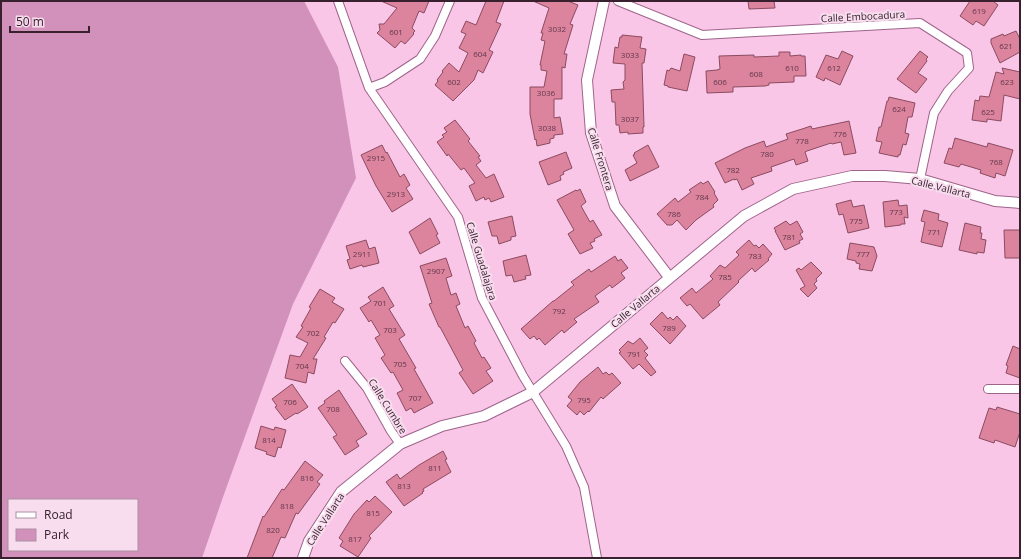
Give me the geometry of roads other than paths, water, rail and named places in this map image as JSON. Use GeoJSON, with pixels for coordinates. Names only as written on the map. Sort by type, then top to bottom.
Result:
{"type":"FeatureCollection","features":[{"type":"Feature","properties":{"kind":"street","name":"Calle Guadalajara"},"geometry":{"type":"LineString","coordinates":[[338,1],[369,88],[458,216],[482,298],[533,392],[566,446],[584,487],[597,558]]}},
{"type":"Feature","properties":{"kind":"street"},"geometry":{"type":"LineString","coordinates":[[369,88],[385,82],[420,59],[435,36],[450,1]]}},
{"type":"Feature","properties":{"kind":"street","name":"Calle Frontera"},"geometry":{"type":"LineString","coordinates":[[604,1],[587,80],[591,133],[615,206],[669,277]]}},
{"type":"Feature","properties":{"kind":"street","name":"Calle Embocadura"},"geometry":{"type":"LineString","coordinates":[[618,1],[702,35],[920,23],[967,53],[969,68],[948,91],[934,113],[920,179]]}},
{"type":"Feature","properties":{"kind":"street","name":"Calle Vallarta"},"geometry":{"type":"LineString","coordinates":[[303,558],[309,541],[341,492],[400,444],[442,426],[484,416],[533,392],[744,216],[793,189],[852,176],[885,176],[920,179],[996,201],[1020,203]]}},
{"type":"Feature","properties":{"kind":"street","name":"Calle Cumbre"},"geometry":{"type":"LineString","coordinates":[[345,361],[367,388],[390,432],[400,444]]}},
{"type":"Feature","properties":{"kind":"street"},"geometry":{"type":"LineString","coordinates":[[988,389],[1020,389]]}}]}
